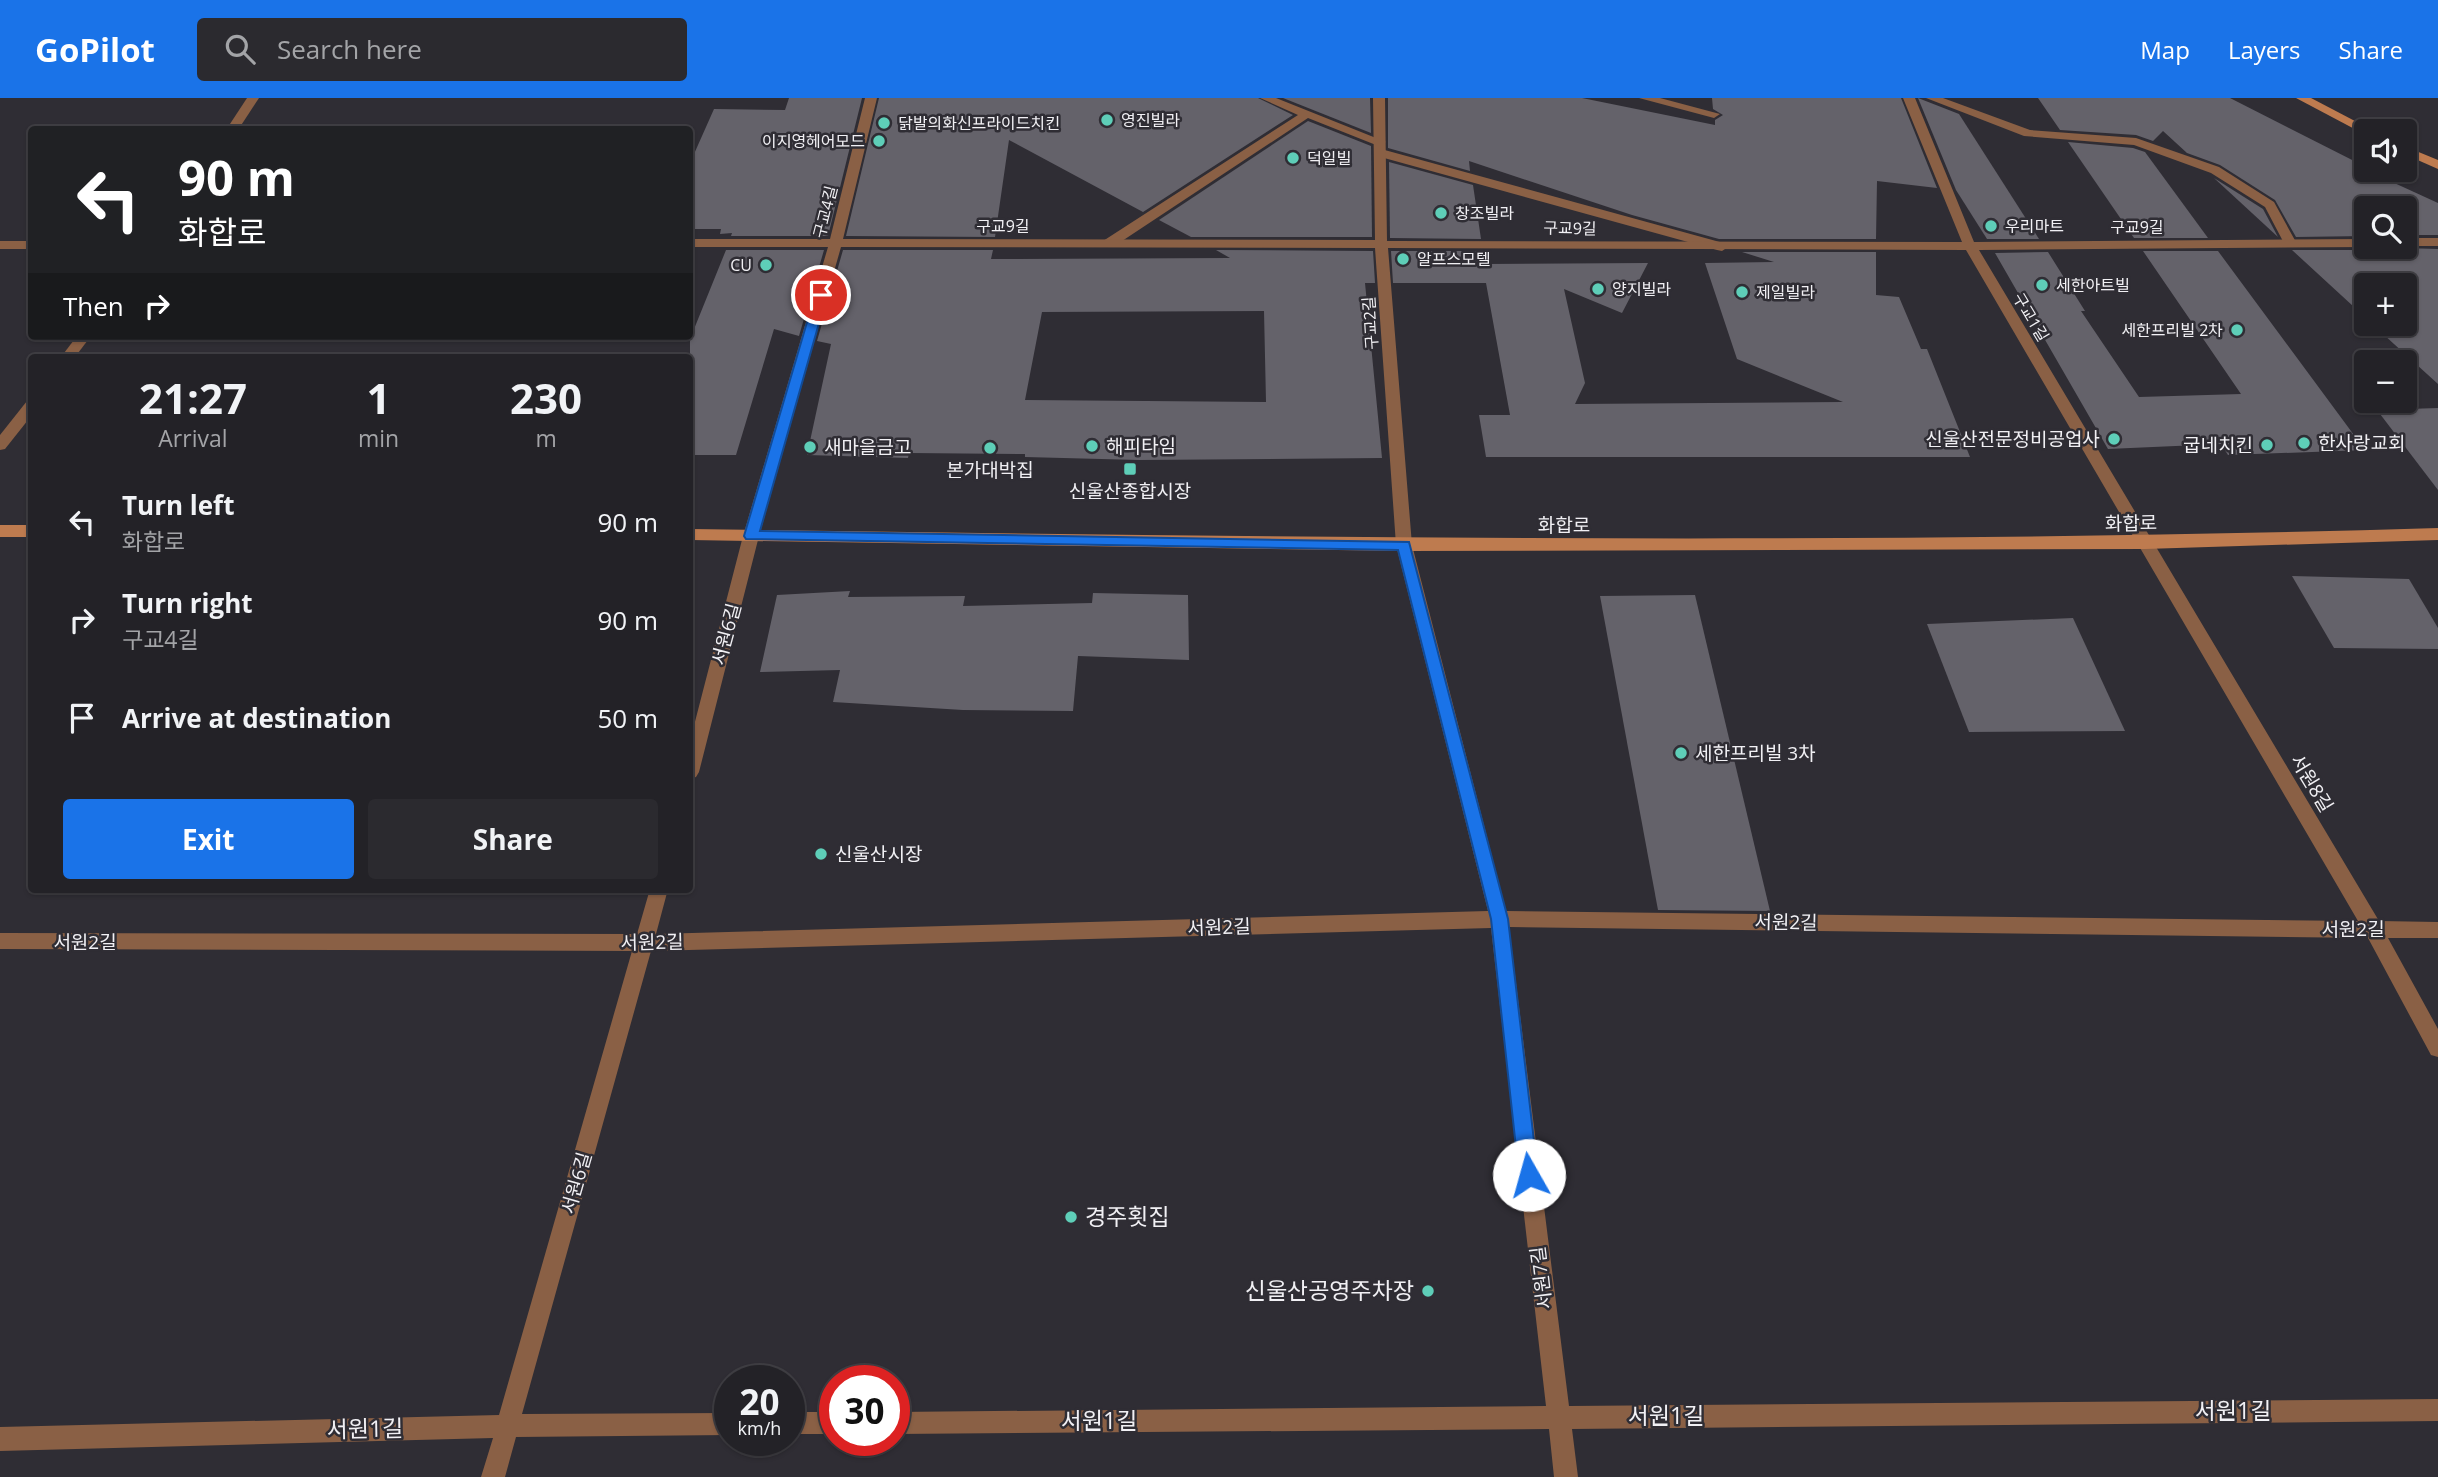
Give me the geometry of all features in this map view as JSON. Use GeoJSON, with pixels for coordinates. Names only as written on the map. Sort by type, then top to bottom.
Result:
{"type":"FeatureCollection","features":[{"type":"Feature","properties":{"kind":"main road"},"geometry":{"type":"LineString","coordinates":[[2302,98],[2354,124]]}},
{"type":"Feature","properties":{"kind":"main road"},"geometry":{"type":"LineString","coordinates":[[2417,156],[2438,166]]}},
{"type":"Feature","properties":{"kind":"main road"},"geometry":{"type":"LineString","coordinates":[[0,531],[28,531]]}},
{"type":"Feature","properties":{"kind":"main road","name":"화합로"},"geometry":{"type":"LineString","coordinates":[[693,535],[1404,545],[2145,543],[2438,534]]}},
{"type":"Feature","properties":{"kind":"street"},"geometry":{"type":"LineString","coordinates":[[235,126],[253,98]]}},
{"type":"Feature","properties":{"kind":"street","name":"구교4길"},"geometry":{"type":"LineString","coordinates":[[751,536],[836,242],[871,98]]}},
{"type":"Feature","properties":{"kind":"street"},"geometry":{"type":"LineString","coordinates":[[1266,98],[1380,147],[1721,247]]}},
{"type":"Feature","properties":{"kind":"street","name":"구교2길"},"geometry":{"type":"LineString","coordinates":[[1379,98],[1381,243],[1404,545]]}},
{"type":"Feature","properties":{"kind":"street"},"geometry":{"type":"LineString","coordinates":[[1645,98],[1714,114]]}},
{"type":"Feature","properties":{"kind":"street","name":"구교1길"},"geometry":{"type":"LineString","coordinates":[[1909,98],[1969,246],[2145,543]]}},
{"type":"Feature","properties":{"kind":"street"},"geometry":{"type":"LineString","coordinates":[[1932,98],[2028,133],[2136,142],[2215,170],[2270,205],[2291,244]]}},
{"type":"Feature","properties":{"kind":"street"},"geometry":{"type":"LineString","coordinates":[[1108,244],[1307,114]]}},
{"type":"Feature","properties":{"kind":"street"},"geometry":{"type":"LineString","coordinates":[[2417,242],[2438,242]]}},
{"type":"Feature","properties":{"kind":"street","name":"구교9길"},"geometry":{"type":"LineString","coordinates":[[693,243],[1381,243],[1721,247],[2354,243]]}},
{"type":"Feature","properties":{"kind":"street"},"geometry":{"type":"LineString","coordinates":[[0,245],[28,245]]}},
{"type":"Feature","properties":{"kind":"street"},"geometry":{"type":"LineString","coordinates":[[70,354],[81,340]]}},
{"type":"Feature","properties":{"kind":"street"},"geometry":{"type":"LineString","coordinates":[[0,445],[28,409]]}},
{"type":"Feature","properties":{"kind":"street","name":"서원6길"},"geometry":{"type":"LineString","coordinates":[[693,760],[751,536]]}},
{"type":"Feature","properties":{"kind":"street","name":"서원8길"},"geometry":{"type":"LineString","coordinates":[[2145,543],[2374,930],[2438,1048]]}},
{"type":"Feature","properties":{"kind":"street","name":"서원7길"},"geometry":{"type":"LineString","coordinates":[[1404,545],[1499,919],[1566,1477]]}},
{"type":"Feature","properties":{"kind":"street","name":"서원6길"},"geometry":{"type":"LineString","coordinates":[[493,1477],[658,893]]}},
{"type":"Feature","properties":{"kind":"street","name":"서원2길"},"geometry":{"type":"LineString","coordinates":[[0,941],[645,943],[1499,919],[2438,929]]}},
{"type":"Feature","properties":{"kind":"street","name":"서원1길"},"geometry":{"type":"LineString","coordinates":[[910,1423],[2438,1409]]}},
{"type":"Feature","properties":{"kind":"street","name":"서원1길"},"geometry":{"type":"LineString","coordinates":[[0,1439],[506,1426],[714,1424]]}},
{"type":"Feature","properties":{"kind":"building"},"geometry":{"type":"Polygon","coordinates":[[[789,98],[862,98],[828,236],[731,236],[732,233],[720,234],[721,229],[693,229],[693,156],[714,109],[785,110],[789,98]]]}},
{"type":"Feature","properties":{"kind":"building"},"geometry":{"type":"Polygon","coordinates":[[[879,98],[1258,98],[1293,115],[1143,212],[1009,140],[995,237],[846,236],[879,98]]]}},
{"type":"Feature","properties":{"kind":"building"},"geometry":{"type":"Polygon","coordinates":[[[1283,98],[1370,98],[1371,133],[1283,98]]]}},
{"type":"Feature","properties":{"kind":"building"},"geometry":{"type":"Polygon","coordinates":[[[1388,98],[1582,98],[1715,125],[1715,120],[1723,115],[1713,109],[1712,98],[1901,98],[1937,188],[1877,181],[1876,239],[1719,239],[1632,215],[1469,161],[1470,171],[1388,148],[1388,98]]]}},
{"type":"Feature","properties":{"kind":"building"},"geometry":{"type":"Polygon","coordinates":[[[1918,98],[1959,114],[2039,239],[1987,239],[1956,190],[1918,98]]]}},
{"type":"Feature","properties":{"kind":"building"},"geometry":{"type":"Polygon","coordinates":[[[2038,98],[2230,98],[2354,161],[2354,182],[2392,182],[2438,203],[2438,235],[2417,235],[2417,196],[2354,196],[2354,236],[2296,237],[2275,200],[2220,165],[2187,153],[2163,131],[2153,141],[2136,135],[2060,130],[2038,98]]]}},
{"type":"Feature","properties":{"kind":"building"},"geometry":{"type":"Polygon","coordinates":[[[1308,121],[1371,146],[1372,237],[1191,237],[1159,220],[1308,121]]]}},
{"type":"Feature","properties":{"kind":"building"},"geometry":{"type":"Polygon","coordinates":[[[2068,142],[2133,148],[2145,152],[2208,238],[2134,238],[2068,142]]]}},
{"type":"Feature","properties":{"kind":"building"},"geometry":{"type":"Polygon","coordinates":[[[1389,162],[1473,185],[1481,239],[1390,238],[1389,162]]]}},
{"type":"Feature","properties":{"kind":"building"},"geometry":{"type":"Polygon","coordinates":[[[2214,178],[2263,209],[2278,237],[2214,178]]]}},
{"type":"Feature","properties":{"kind":"building"},"geometry":{"type":"Polygon","coordinates":[[[2417,248],[2438,249],[2438,384],[2417,365],[2417,350],[2401,350],[2385,336],[2417,336],[2417,273],[2354,273],[2354,307],[2292,250],[2354,250],[2354,259],[2417,259],[2417,248]]]}},
{"type":"Feature","properties":{"kind":"building"},"geometry":{"type":"Polygon","coordinates":[[[726,250],[824,250],[799,336],[774,329],[736,455],[693,455],[693,354],[690,354],[690,340],[693,340],[693,332],[726,250]]]}},
{"type":"Feature","properties":{"kind":"building"},"geometry":{"type":"Polygon","coordinates":[[[843,250],[993,250],[991,259],[1230,258],[1216,250],[1373,251],[1375,283],[1365,283],[1382,458],[1139,460],[1025,457],[1025,454],[909,453],[908,458],[807,455],[831,344],[817,341],[843,250]],[[1264,311],[1042,312],[1025,400],[1266,402],[1264,311]]]}},
{"type":"Feature","properties":{"kind":"building"},"geometry":{"type":"Polygon","coordinates":[[[1391,251],[1483,251],[1485,264],[1648,263],[1622,313],[1564,289],[1585,383],[1575,404],[1843,402],[1737,359],[1705,263],[1774,262],[1742,252],[1876,252],[1876,295],[1899,297],[1921,349],[1927,349],[1970,457],[1486,457],[1479,415],[1510,415],[1486,283],[1393,283],[1391,251]]]}},
{"type":"Feature","properties":{"kind":"building"},"geometry":{"type":"Polygon","coordinates":[[[2143,251],[2218,251],[2365,450],[2228,455],[2221,444],[2108,449],[1995,253],[2048,252],[2085,311],[2081,311],[2139,397],[2241,394],[2143,251]]]}},
{"type":"Feature","properties":{"kind":"building"},"geometry":{"type":"Polygon","coordinates":[[[2438,408],[2438,490],[2379,413],[2417,413],[2417,409],[2438,408]]]}},
{"type":"Feature","properties":{"kind":"building"},"geometry":{"type":"Polygon","coordinates":[[[2292,576],[2409,579],[2438,628],[2438,649],[2334,648],[2292,576]]]}},
{"type":"Feature","properties":{"kind":"building"},"geometry":{"type":"Polygon","coordinates":[[[850,591],[848,597],[965,596],[963,606],[1092,603],[1093,593],[1188,595],[1189,660],[1078,656],[1073,711],[963,710],[833,702],[840,670],[760,672],[777,595],[850,591]]]}},
{"type":"Feature","properties":{"kind":"building","name":"세한프리빌 3차"},"geometry":{"type":"Polygon","coordinates":[[[1695,595],[1770,911],[1658,910],[1600,596],[1695,595]]]}},
{"type":"Feature","properties":{"kind":"building"},"geometry":{"type":"Polygon","coordinates":[[[2073,618],[2125,731],[1969,732],[1927,624],[2073,618]]]}},
{"type":"Feature","properties":{"kind":"place","name":"영진빌라"},"geometry":{"type":"Point","coordinates":[1107,120]}},
{"type":"Feature","properties":{"kind":"place","name":"닭발의화신프라이드치킨"},"geometry":{"type":"Point","coordinates":[884,123]}},
{"type":"Feature","properties":{"kind":"place","name":"이지영헤어모드"},"geometry":{"type":"Point","coordinates":[879,141]}},
{"type":"Feature","properties":{"kind":"place","name":"덕일빌"},"geometry":{"type":"Point","coordinates":[1293,158]}},
{"type":"Feature","properties":{"kind":"place","name":"창조빌라"},"geometry":{"type":"Point","coordinates":[1441,213]}},
{"type":"Feature","properties":{"kind":"place","name":"우리마트"},"geometry":{"type":"Point","coordinates":[1991,226]}},
{"type":"Feature","properties":{"kind":"place","name":"알프스모텔"},"geometry":{"type":"Point","coordinates":[1403,259]}},
{"type":"Feature","properties":{"kind":"place","name":"CU"},"geometry":{"type":"Point","coordinates":[766,265]}},
{"type":"Feature","properties":{"kind":"place","name":"세한아트빌"},"geometry":{"type":"Point","coordinates":[2042,285]}},
{"type":"Feature","properties":{"kind":"place","name":"양지빌라"},"geometry":{"type":"Point","coordinates":[1598,289]}},
{"type":"Feature","properties":{"kind":"place","name":"제일빌라"},"geometry":{"type":"Point","coordinates":[1742,292]}},
{"type":"Feature","properties":{"kind":"place","name":"세한프리빌 2차"},"geometry":{"type":"Point","coordinates":[2237,330]}},
{"type":"Feature","properties":{"kind":"place","name":"신울산전문정비공업사"},"geometry":{"type":"Point","coordinates":[2114,439]}},
{"type":"Feature","properties":{"kind":"place","name":"한사랑교회"},"geometry":{"type":"Point","coordinates":[2304,443]}},
{"type":"Feature","properties":{"kind":"place","name":"굽네치킨"},"geometry":{"type":"Point","coordinates":[2267,445]}},
{"type":"Feature","properties":{"kind":"place","name":"해피타임"},"geometry":{"type":"Point","coordinates":[1092,446]}},
{"type":"Feature","properties":{"kind":"place","name":"새마을금고"},"geometry":{"type":"Point","coordinates":[810,447]}},
{"type":"Feature","properties":{"kind":"place","name":"본가대박집"},"geometry":{"type":"Point","coordinates":[990,448]}},
{"type":"Feature","properties":{"kind":"place","name":"신울산종합시장"},"geometry":{"type":"Point","coordinates":[1130,469]}},
{"type":"Feature","properties":{"kind":"place","name":"세한프리빌 3차"},"geometry":{"type":"Point","coordinates":[1681,753]}},
{"type":"Feature","properties":{"kind":"place","name":"신울산시장"},"geometry":{"type":"Point","coordinates":[821,854]}},
{"type":"Feature","properties":{"kind":"place","name":"경주횟집"},"geometry":{"type":"Point","coordinates":[1071,1217]}},
{"type":"Feature","properties":{"kind":"place","name":"신울산공영주차장"},"geometry":{"type":"Point","coordinates":[1428,1291]}},
{"type":"Feature","properties":{"kind":"route"},"geometry":{"type":"LineString","coordinates":[[821,295],[751,536],[1404,545],[1499,919],[1529,1175]]}}]}
